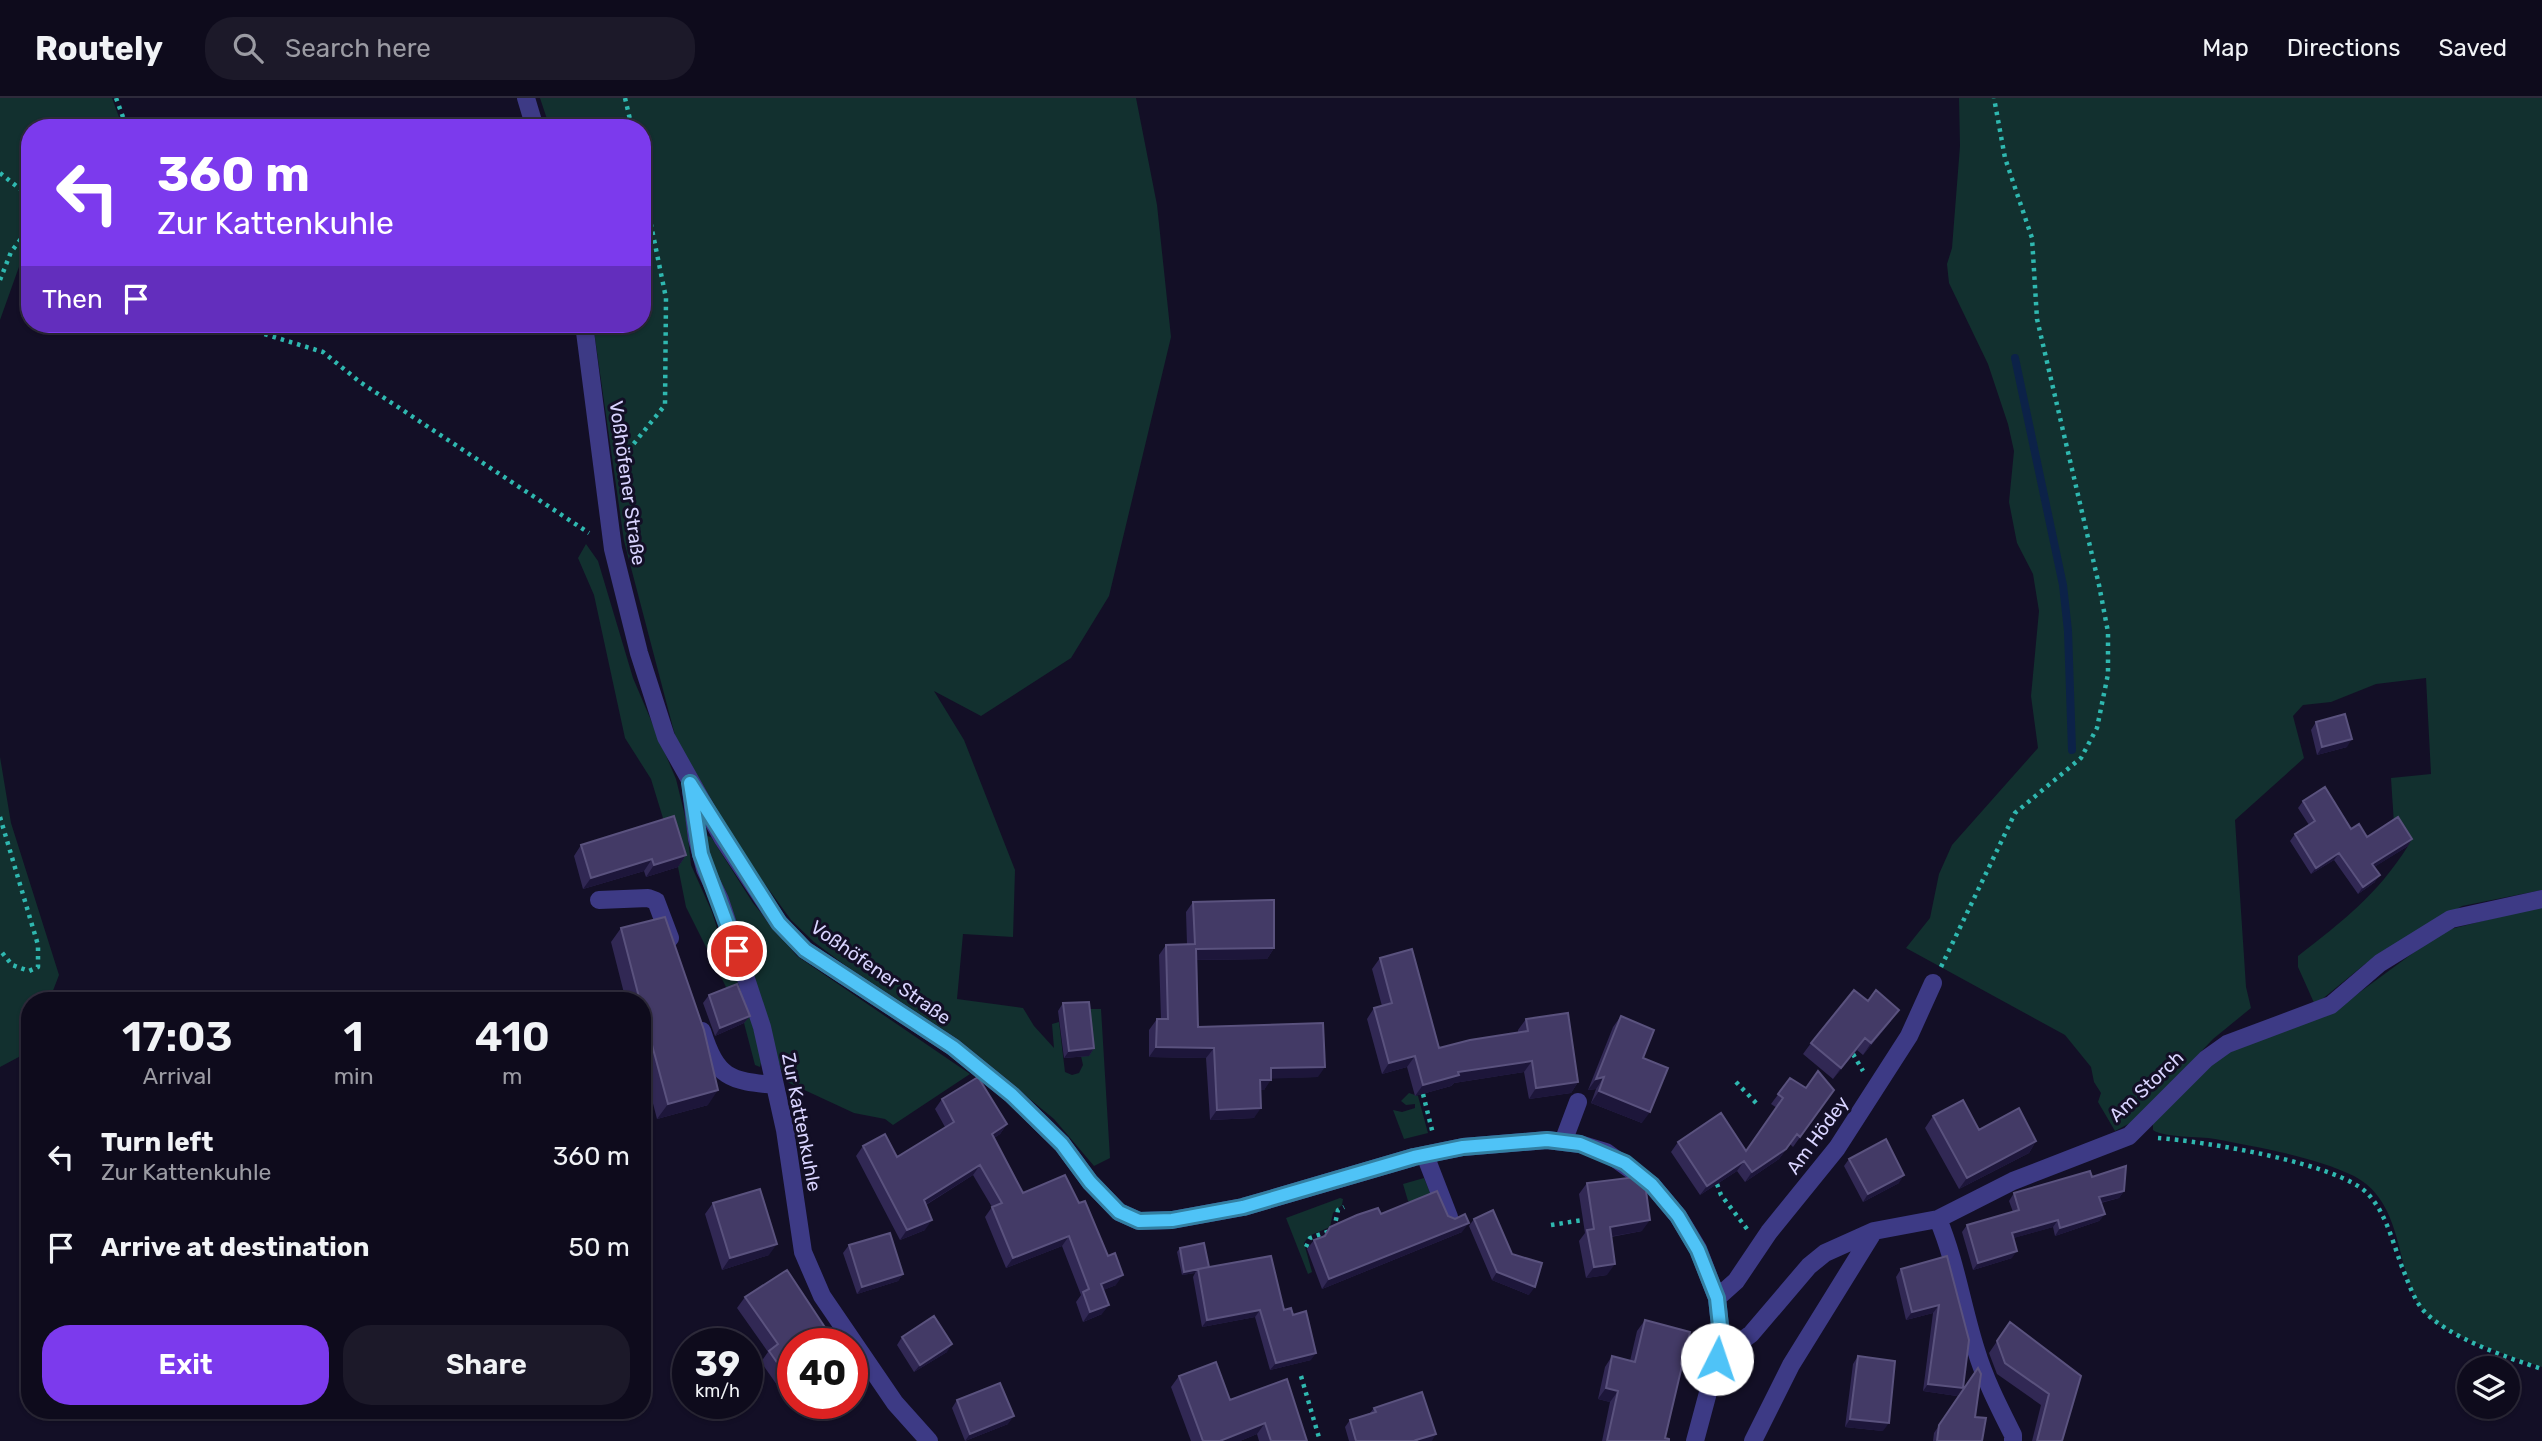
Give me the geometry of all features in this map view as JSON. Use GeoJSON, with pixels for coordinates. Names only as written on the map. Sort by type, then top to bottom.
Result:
{"type":"FeatureCollection","features":[{"type":"Feature","properties":{"kind":"street"},"geometry":{"type":"LineString","coordinates":[[526,98],[532,119]]}},
{"type":"Feature","properties":{"kind":"street","name":"Voßhöfener Straße"},"geometry":{"type":"LineString","coordinates":[[585,333],[613,549],[639,653],[666,737],[690,783],[779,923],[805,950],[953,1047],[1012,1095],[1062,1144],[1090,1182],[1119,1212],[1139,1221],[1172,1220],[1231,1209],[1431,1154],[1547,1140],[1606,1153],[1652,1185],[1678,1216],[1698,1250],[1717,1298],[1721,1335],[1696,1441]]}},
{"type":"Feature","properties":{"kind":"street","name":"Zur Kattenkuhle"},"geometry":{"type":"LineString","coordinates":[[690,783],[697,839],[705,869],[720,900],[762,1027],[785,1130],[803,1252],[822,1296],[842,1328]]}},
{"type":"Feature","properties":{"kind":"street"},"geometry":{"type":"LineString","coordinates":[[599,900],[648,898],[656,901],[677,960]]}},
{"type":"Feature","properties":{"kind":"street","name":"Am Storch"},"geometry":{"type":"LineString","coordinates":[[1717,1359],[1751,1334],[1809,1266],[1825,1253],[1874,1231],[1938,1219],[2013,1181],[2129,1136],[2206,1059],[2227,1044],[2331,1005],[2380,963],[2451,919],[2542,899]]}},
{"type":"Feature","properties":{"kind":"street","name":"Am Hödey"},"geometry":{"type":"LineString","coordinates":[[1717,1298],[1736,1281],[1762,1242],[1838,1147],[1909,1036],[1933,983]]}},
{"type":"Feature","properties":{"kind":"street"},"geometry":{"type":"LineString","coordinates":[[694,1010],[707,1048],[718,1067],[737,1082],[775,1085]]}},
{"type":"Feature","properties":{"kind":"street"},"geometry":{"type":"LineString","coordinates":[[1563,1142],[1578,1102]]}},
{"type":"Feature","properties":{"kind":"street"},"geometry":{"type":"LineString","coordinates":[[1431,1154],[1449,1217]]}},
{"type":"Feature","properties":{"kind":"street"},"geometry":{"type":"LineString","coordinates":[[1938,1219],[1952,1254],[1987,1384],[2013,1435],[2013,1441]]}},
{"type":"Feature","properties":{"kind":"street"},"geometry":{"type":"LineString","coordinates":[[1753,1441],[1791,1365],[1874,1231]]}},
{"type":"Feature","properties":{"kind":"street","name":"Zur Kattenkuhle"},"geometry":{"type":"LineString","coordinates":[[868,1368],[895,1404],[929,1441]]}},
{"type":"Feature","properties":{"kind":"path"},"geometry":{"type":"LineString","coordinates":[[116,98],[124,119]]}},
{"type":"Feature","properties":{"kind":"path"},"geometry":{"type":"LineString","coordinates":[[625,98],[630,119]]}},
{"type":"Feature","properties":{"kind":"path"},"geometry":{"type":"LineString","coordinates":[[1933,983],[2015,813],[2081,758],[2097,728],[2108,674],[2108,632],[2101,596],[2037,319],[2032,238],[2005,158],[1994,98]]}},
{"type":"Feature","properties":{"kind":"path"},"geometry":{"type":"LineString","coordinates":[[0,173],[21,190]]}},
{"type":"Feature","properties":{"kind":"path"},"geometry":{"type":"LineString","coordinates":[[605,478],[665,405],[666,298],[651,225]]}},
{"type":"Feature","properties":{"kind":"path"},"geometry":{"type":"LineString","coordinates":[[0,279],[11,252],[21,239]]}},
{"type":"Feature","properties":{"kind":"path"},"geometry":{"type":"LineString","coordinates":[[261,333],[323,352],[360,382],[613,549]]}},
{"type":"Feature","properties":{"kind":"path"},"geometry":{"type":"LineString","coordinates":[[0,817],[38,945],[38,967],[29,971],[12,965],[0,950]]}},
{"type":"Feature","properties":{"kind":"path"},"geometry":{"type":"LineString","coordinates":[[1736,1082],[1758,1105]]}},
{"type":"Feature","properties":{"kind":"path"},"geometry":{"type":"LineString","coordinates":[[1423,1094],[1431,1154]]}},
{"type":"Feature","properties":{"kind":"path"},"geometry":{"type":"LineString","coordinates":[[2129,1136],[2233,1147],[2313,1168],[2358,1186],[2369,1195],[2386,1224],[2411,1290],[2424,1311],[2457,1333],[2505,1356],[2542,1369]]}},
{"type":"Feature","properties":{"kind":"path"},"geometry":{"type":"LineString","coordinates":[[1717,1184],[1721,1195],[1747,1229],[1762,1242]]}},
{"type":"Feature","properties":{"kind":"path"},"geometry":{"type":"LineString","coordinates":[[1334,1229],[1338,1210],[1344,1207]]}},
{"type":"Feature","properties":{"kind":"path"},"geometry":{"type":"LineString","coordinates":[[1552,1225],[1583,1220]]}},
{"type":"Feature","properties":{"kind":"path"},"geometry":{"type":"LineString","coordinates":[[1306,1247],[1310,1238],[1334,1229],[1346,1234]]}},
{"type":"Feature","properties":{"kind":"path"},"geometry":{"type":"LineString","coordinates":[[1301,1376],[1320,1441]]}},
{"type":"Feature","properties":{"kind":"green space"},"geometry":{"type":"Polygon","coordinates":[[[0,98],[112,98],[120,119],[21,119],[21,261],[0,320],[0,98]]]}},
{"type":"Feature","properties":{"kind":"green space"},"geometry":{"type":"Polygon","coordinates":[[[540,98],[1136,98],[1157,205],[1171,337],[1109,596],[1071,658],[981,716],[934,691],[964,740],[1015,870],[1013,937],[963,934],[957,999],[1023,1008],[1034,1026],[1054,1048],[1052,1024],[1059,1022],[1065,1072],[1072,1075],[1079,1073],[1083,1065],[1081,1056],[1089,1055],[1084,1009],[1101,1009],[1110,1158],[1094,1166],[1054,1119],[957,1039],[862,978],[814,942],[791,920],[723,826],[677,743],[624,541],[594,333],[651,333],[651,119],[547,119],[540,98]]]}},
{"type":"Feature","properties":{"kind":"green space"},"geometry":{"type":"Polygon","coordinates":[[[1959,98],[2542,98],[2542,890],[2462,906],[2365,964],[2315,1005],[2298,967],[2298,956],[2371,893],[2408,846],[2394,824],[2391,778],[2431,774],[2426,678],[2376,684],[2331,702],[2303,705],[2293,716],[2304,758],[2235,820],[2246,987],[2251,1008],[2213,1039],[2136,1120],[2115,1131],[2098,1102],[2101,1093],[2094,1082],[2091,1067],[2065,1035],[1906,948],[1930,918],[1939,874],[1952,845],[2038,748],[2031,696],[2039,611],[2033,574],[2017,543],[2009,502],[2014,451],[1988,364],[1949,283],[1947,264],[1952,248],[1960,146],[1959,98]]]}},
{"type":"Feature","properties":{"kind":"green space"},"geometry":{"type":"Polygon","coordinates":[[[586,544],[598,561],[633,678],[676,779],[686,820],[691,865],[712,912],[728,963],[737,972],[762,1058],[760,1067],[755,1065],[744,1023],[686,907],[678,867],[651,779],[625,738],[594,595],[578,558],[586,544]]]}},
{"type":"Feature","properties":{"kind":"green space"},"geometry":{"type":"Polygon","coordinates":[[[0,757],[11,823],[59,975],[52,992],[21,992],[21,1056],[0,1067],[0,757]]]}},
{"type":"Feature","properties":{"kind":"green space"},"geometry":{"type":"Polygon","coordinates":[[[711,837],[753,903],[797,956],[970,1074],[893,1125],[885,1119],[854,1113],[785,1081],[704,839],[711,837]]]}},
{"type":"Feature","properties":{"kind":"green space"},"geometry":{"type":"Polygon","coordinates":[[[2542,906],[2542,1367],[2520,1360],[2520,1356],[2509,1356],[2459,1336],[2430,1319],[2413,1293],[2391,1219],[2382,1202],[2354,1176],[2322,1163],[2267,1149],[2215,1139],[2158,1133],[2153,1130],[2153,1124],[2195,1076],[2230,1052],[2341,1006],[2443,931],[2542,906]]]}},
{"type":"Feature","properties":{"kind":"green space"},"geometry":{"type":"Polygon","coordinates":[[[1409,1093],[1418,1096],[1428,1133],[1404,1139],[1393,1110],[1402,1112],[1415,1108],[1415,1104],[1406,1105],[1401,1101],[1409,1093]]]}},
{"type":"Feature","properties":{"kind":"green space"},"geometry":{"type":"Polygon","coordinates":[[[1424,1178],[1431,1195],[1416,1203],[1408,1201],[1403,1184],[1424,1178]]]}},
{"type":"Feature","properties":{"kind":"green space"},"geometry":{"type":"Polygon","coordinates":[[[1343,1199],[1342,1205],[1333,1213],[1330,1227],[1309,1236],[1304,1243],[1312,1272],[1308,1274],[1286,1218],[1343,1199]]]}},
{"type":"Feature","properties":{"kind":"building"},"geometry":{"type":"Polygon","coordinates":[[[2345,714],[2352,739],[2322,747],[2316,722],[2345,714]]]}},
{"type":"Feature","properties":{"kind":"building"},"geometry":{"type":"Polygon","coordinates":[[[2325,787],[2351,829],[2359,824],[2367,837],[2398,817],[2412,839],[2372,864],[2380,875],[2363,887],[2339,853],[2316,868],[2295,834],[2315,821],[2303,801],[2325,787]]]}},
{"type":"Feature","properties":{"kind":"building"},"geometry":{"type":"Polygon","coordinates":[[[674,816],[686,855],[654,865],[652,859],[591,878],[581,845],[674,816]]]}},
{"type":"Feature","properties":{"kind":"building"},"geometry":{"type":"Polygon","coordinates":[[[1274,900],[1274,948],[1196,949],[1198,1027],[1323,1023],[1325,1067],[1271,1068],[1271,1080],[1260,1080],[1261,1108],[1217,1110],[1214,1048],[1156,1047],[1157,1019],[1168,1019],[1166,945],[1195,944],[1193,902],[1274,900]]]}},
{"type":"Feature","properties":{"kind":"building"},"geometry":{"type":"Polygon","coordinates":[[[665,917],[704,1030],[718,1090],[668,1104],[651,1041],[651,992],[638,992],[621,928],[665,917]]]}},
{"type":"Feature","properties":{"kind":"building"},"geometry":{"type":"Polygon","coordinates":[[[1412,949],[1439,1048],[1528,1031],[1526,1019],[1568,1013],[1578,1082],[1536,1088],[1532,1061],[1458,1072],[1459,1075],[1423,1085],[1415,1056],[1389,1063],[1374,1008],[1392,1003],[1380,958],[1412,949]]]}},
{"type":"Feature","properties":{"kind":"building"},"geometry":{"type":"Polygon","coordinates":[[[737,984],[750,1016],[720,1028],[709,995],[737,984]]]}},
{"type":"Feature","properties":{"kind":"building"},"geometry":{"type":"Polygon","coordinates":[[[1854,990],[1868,1001],[1876,990],[1899,1010],[1871,1043],[1865,1038],[1841,1068],[1811,1043],[1854,990]]]}},
{"type":"Feature","properties":{"kind":"building"},"geometry":{"type":"Polygon","coordinates":[[[1089,1002],[1094,1048],[1069,1051],[1063,1003],[1089,1002]]]}},
{"type":"Feature","properties":{"kind":"building"},"geometry":{"type":"Polygon","coordinates":[[[1621,1016],[1654,1030],[1643,1058],[1668,1068],[1650,1112],[1599,1091],[1604,1077],[1596,1079],[1621,1016]]]}},
{"type":"Feature","properties":{"kind":"building"},"geometry":{"type":"Polygon","coordinates":[[[1818,1071],[1834,1090],[1800,1137],[1797,1134],[1786,1149],[1752,1172],[1744,1161],[1707,1186],[1678,1142],[1721,1113],[1746,1151],[1783,1098],[1778,1094],[1790,1078],[1806,1088],[1818,1071]]]}},
{"type":"Feature","properties":{"kind":"building"},"geometry":{"type":"Polygon","coordinates":[[[978,1077],[1007,1124],[992,1134],[1023,1193],[1065,1175],[1079,1203],[1085,1201],[1108,1256],[1115,1253],[1123,1275],[1101,1284],[1109,1305],[1090,1312],[1083,1292],[1089,1289],[1069,1236],[1013,1258],[992,1207],[1002,1203],[980,1165],[924,1200],[932,1220],[907,1230],[863,1146],[885,1134],[897,1157],[954,1122],[942,1099],[978,1077]]]}},
{"type":"Feature","properties":{"kind":"building"},"geometry":{"type":"Polygon","coordinates":[[[1963,1100],[1979,1130],[2019,1108],[2036,1141],[1967,1178],[1933,1116],[1963,1100]]]}},
{"type":"Feature","properties":{"kind":"building"},"geometry":{"type":"Polygon","coordinates":[[[1886,1139],[1904,1175],[1868,1194],[1849,1159],[1886,1139]]]}},
{"type":"Feature","properties":{"kind":"building"},"geometry":{"type":"Polygon","coordinates":[[[2126,1166],[2124,1191],[2099,1197],[2105,1214],[2060,1228],[2058,1220],[2012,1233],[2017,1251],[1978,1263],[1967,1225],[2019,1210],[2014,1193],[2090,1171],[2092,1177],[2126,1166]]]}},
{"type":"Feature","properties":{"kind":"building"},"geometry":{"type":"Polygon","coordinates":[[[1644,1176],[1650,1220],[1610,1227],[1615,1264],[1594,1267],[1587,1230],[1594,1229],[1587,1183],[1644,1176]]]}},
{"type":"Feature","properties":{"kind":"building"},"geometry":{"type":"Polygon","coordinates":[[[760,1189],[777,1244],[730,1258],[713,1203],[760,1189]]]}},
{"type":"Feature","properties":{"kind":"building"},"geometry":{"type":"Polygon","coordinates":[[[1437,1191],[1448,1216],[1455,1219],[1465,1214],[1469,1223],[1329,1279],[1314,1240],[1325,1236],[1330,1227],[1357,1215],[1378,1208],[1381,1214],[1437,1191]]]}},
{"type":"Feature","properties":{"kind":"building"},"geometry":{"type":"Polygon","coordinates":[[[1493,1210],[1512,1254],[1542,1263],[1535,1287],[1497,1272],[1474,1219],[1493,1210]]]}},
{"type":"Feature","properties":{"kind":"building"},"geometry":{"type":"Polygon","coordinates":[[[890,1233],[903,1274],[862,1287],[849,1245],[890,1233]]]}},
{"type":"Feature","properties":{"kind":"building"},"geometry":{"type":"Polygon","coordinates":[[[1204,1243],[1209,1267],[1184,1272],[1180,1248],[1204,1243]]]}},
{"type":"Feature","properties":{"kind":"building"},"geometry":{"type":"Polygon","coordinates":[[[1271,1256],[1284,1310],[1291,1308],[1293,1315],[1306,1311],[1316,1353],[1276,1363],[1260,1310],[1207,1320],[1198,1269],[1271,1256]]]}},
{"type":"Feature","properties":{"kind":"building"},"geometry":{"type":"Polygon","coordinates":[[[1947,1256],[1969,1340],[1963,1388],[1928,1384],[1939,1305],[1912,1312],[1901,1269],[1947,1256]]]}},
{"type":"Feature","properties":{"kind":"building"},"geometry":{"type":"Polygon","coordinates":[[[787,1270],[825,1328],[777,1328],[777,1343],[745,1297],[787,1270]]]}},
{"type":"Feature","properties":{"kind":"building"},"geometry":{"type":"Polygon","coordinates":[[[934,1316],[952,1344],[920,1365],[902,1337],[934,1316]]]}},
{"type":"Feature","properties":{"kind":"building"},"geometry":{"type":"Polygon","coordinates":[[[1645,1320],[1690,1332],[1665,1438],[1669,1441],[1607,1441],[1618,1391],[1606,1388],[1612,1356],[1635,1362],[1645,1320]]]}},
{"type":"Feature","properties":{"kind":"building"},"geometry":{"type":"Polygon","coordinates":[[[2010,1322],[2081,1376],[2062,1441],[2037,1441],[2049,1394],[2005,1363],[1997,1341],[2010,1322]]]}},
{"type":"Feature","properties":{"kind":"building"},"geometry":{"type":"Polygon","coordinates":[[[777,1345],[777,1362],[769,1351],[777,1345]]]}},
{"type":"Feature","properties":{"kind":"building"},"geometry":{"type":"Polygon","coordinates":[[[1858,1356],[1895,1361],[1889,1423],[1850,1419],[1858,1356]]]}},
{"type":"Feature","properties":{"kind":"building"},"geometry":{"type":"Polygon","coordinates":[[[1216,1362],[1230,1400],[1287,1379],[1307,1441],[1271,1441],[1265,1423],[1220,1441],[1203,1441],[1179,1376],[1216,1362]]]}},
{"type":"Feature","properties":{"kind":"building"},"geometry":{"type":"Polygon","coordinates":[[[1978,1368],[1981,1374],[1975,1417],[1986,1418],[1982,1441],[1937,1441],[1939,1425],[1978,1368]]]}},
{"type":"Feature","properties":{"kind":"building"},"geometry":{"type":"Polygon","coordinates":[[[1000,1383],[1014,1416],[970,1434],[957,1400],[1000,1383]]]}},
{"type":"Feature","properties":{"kind":"building"},"geometry":{"type":"Polygon","coordinates":[[[1422,1392],[1436,1434],[1417,1441],[1356,1441],[1350,1420],[1376,1412],[1374,1408],[1422,1392]]]}},
{"type":"Feature","properties":{"kind":"waterway"},"geometry":{"type":"LineString","coordinates":[[2015,358],[2063,585],[2068,631],[2072,750]]}},
{"type":"Feature","properties":{"kind":"route"},"geometry":{"type":"LineString","coordinates":[[737,951],[720,900],[705,869],[697,839],[690,783],[723,839],[779,923],[805,950],[953,1047],[1012,1095],[1062,1144],[1090,1182],[1119,1212],[1139,1221],[1172,1220],[1243,1207],[1414,1157],[1463,1147],[1547,1140],[1580,1144],[1625,1163],[1652,1185],[1678,1216],[1698,1250],[1717,1298],[1721,1335],[1717,1359]]}}]}
